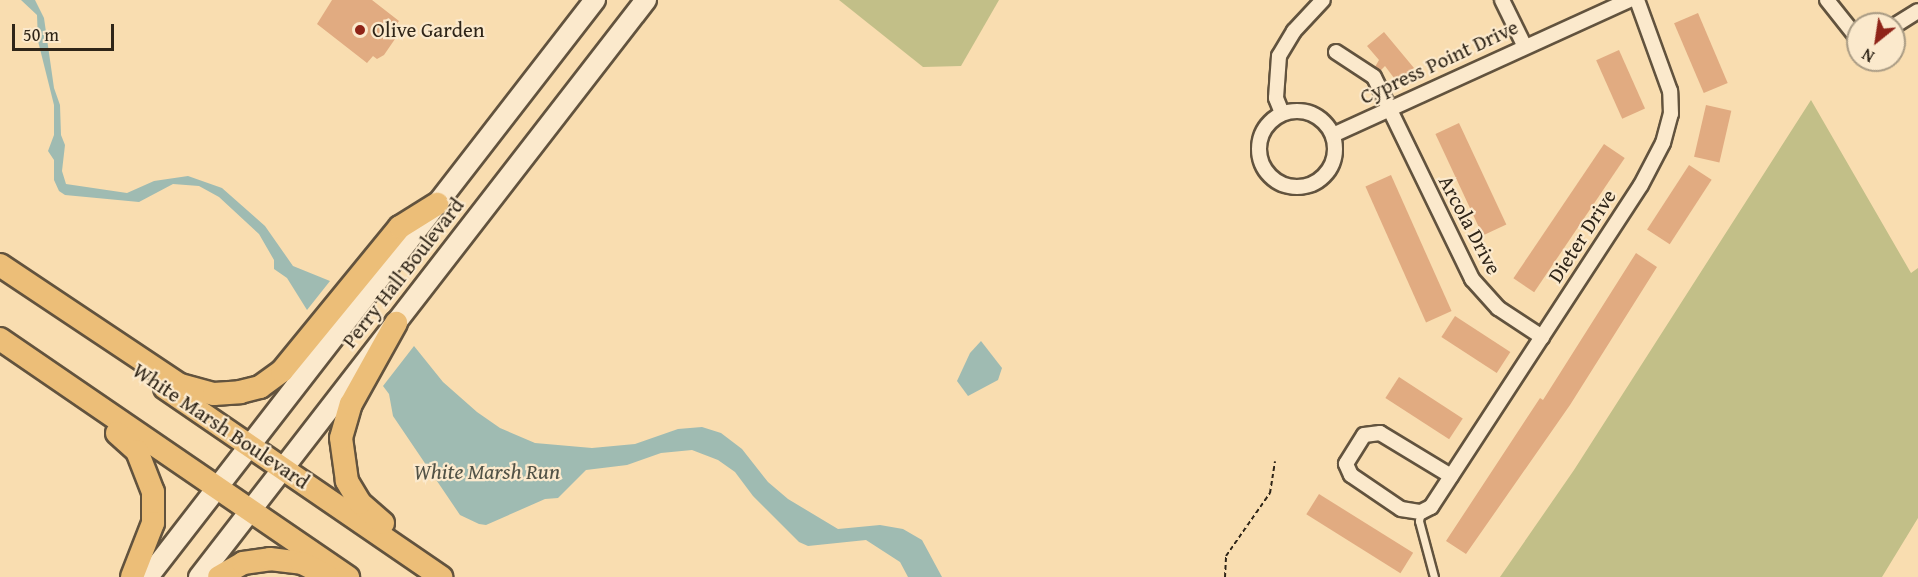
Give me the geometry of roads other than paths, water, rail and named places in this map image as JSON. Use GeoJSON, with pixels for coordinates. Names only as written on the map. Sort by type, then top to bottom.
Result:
{"type":"FeatureCollection","features":[{"type":"Feature","properties":{"kind":"highway"},"geometry":{"type":"LineString","coordinates":[[0,265],[180,385],[214,394],[240,392],[260,387],[282,371],[399,227],[437,204]]}},
{"type":"Feature","properties":{"kind":"highway","name":"White Marsh Boulevard"},"geometry":{"type":"LineString","coordinates":[[0,276],[441,577]]}},
{"type":"Feature","properties":{"kind":"highway"},"geometry":{"type":"LineString","coordinates":[[396,323],[346,416],[341,438],[344,471],[352,492],[369,513],[460,577]]}},
{"type":"Feature","properties":{"kind":"highway"},"geometry":{"type":"LineString","coordinates":[[0,339],[348,577]]}},
{"type":"Feature","properties":{"kind":"highway"},"geometry":{"type":"LineString","coordinates":[[45,369],[54,387],[125,439],[147,470],[153,492],[153,523],[132,577]]}},
{"type":"Feature","properties":{"kind":"highway"},"geometry":{"type":"LineString","coordinates":[[219,577],[243,563],[270,559],[302,563],[327,577]]}},
{"type":"Feature","properties":{"kind":"main road","name":"Perry Hall Boulevard"},"geometry":{"type":"LineString","coordinates":[[148,577],[595,0]]}},
{"type":"Feature","properties":{"kind":"main road","name":"Perry Hall Boulevard"},"geometry":{"type":"LineString","coordinates":[[199,577],[646,0]]}},
{"type":"Feature","properties":{"kind":"street"},"geometry":{"type":"LineString","coordinates":[[1282,113],[1276,98],[1279,56],[1294,31],[1323,0]]}},
{"type":"Feature","properties":{"kind":"street"},"geometry":{"type":"LineString","coordinates":[[1502,0],[1524,45]]}},
{"type":"Feature","properties":{"kind":"street","name":"Cypress Point Drive"},"geometry":{"type":"LineString","coordinates":[[1333,135],[1524,45],[1629,0]]}},
{"type":"Feature","properties":{"kind":"street","name":"Dieter Drive"},"geometry":{"type":"LineString","coordinates":[[1421,512],[1431,507],[1641,185],[1666,134],[1671,114],[1670,91],[1637,0]]}},
{"type":"Feature","properties":{"kind":"street"},"geometry":{"type":"LineString","coordinates":[[1827,0],[1846,24]]}},
{"type":"Feature","properties":{"kind":"street","name":"Arcola Drive"},"geometry":{"type":"LineString","coordinates":[[1336,52],[1374,77],[1472,279],[1498,308],[1542,337]]}},
{"type":"Feature","properties":{"kind":"street"},"geometry":{"type":"LineString","coordinates":[[1307,112],[1318,117],[1333,135],[1336,149],[1328,172],[1308,186],[1282,185],[1270,177],[1259,156],[1263,130],[1282,113],[1307,112]]}},
{"type":"Feature","properties":{"kind":"street"},"geometry":{"type":"LineString","coordinates":[[1421,512],[1401,509],[1351,476],[1346,464],[1364,435],[1380,433],[1451,476]]}},
{"type":"Feature","properties":{"kind":"lane"},"geometry":{"type":"LineString","coordinates":[[1421,512],[1419,521],[1434,577]]}},
{"type":"Feature","properties":{"kind":"water"},"geometry":{"type":"Polygon","coordinates":[[[21,0],[35,0],[44,18],[54,88],[60,105],[61,135],[65,145],[62,171],[66,184],[127,193],[154,181],[188,176],[222,188],[265,226],[293,266],[330,281],[307,310],[287,278],[274,269],[274,260],[259,234],[219,197],[199,186],[173,184],[139,202],[65,195],[59,191],[54,180],[54,160],[48,151],[54,135],[54,105],[38,41],[37,15],[21,0]]]}},
{"type":"Feature","properties":{"kind":"water"},"geometry":{"type":"Polygon","coordinates":[[[981,341],[1002,368],[998,380],[968,396],[957,381],[970,353],[981,341]]]}},
{"type":"Feature","properties":{"kind":"water","name":"White Marsh Run"},"geometry":{"type":"Polygon","coordinates":[[[414,346],[443,382],[477,412],[500,428],[535,443],[592,448],[635,444],[678,429],[702,427],[721,433],[742,449],[768,482],[788,499],[838,529],[880,525],[903,529],[922,540],[942,577],[908,577],[900,562],[866,540],[808,546],[799,542],[753,496],[735,472],[718,460],[692,450],[661,453],[627,465],[586,470],[558,498],[545,499],[486,525],[479,524],[460,515],[393,416],[389,394],[383,386],[414,346]]]}},
{"type":"Feature","properties":{"kind":"place","name":"Olive Garden"},"geometry":{"type":"Point","coordinates":[360,30]}}]}
